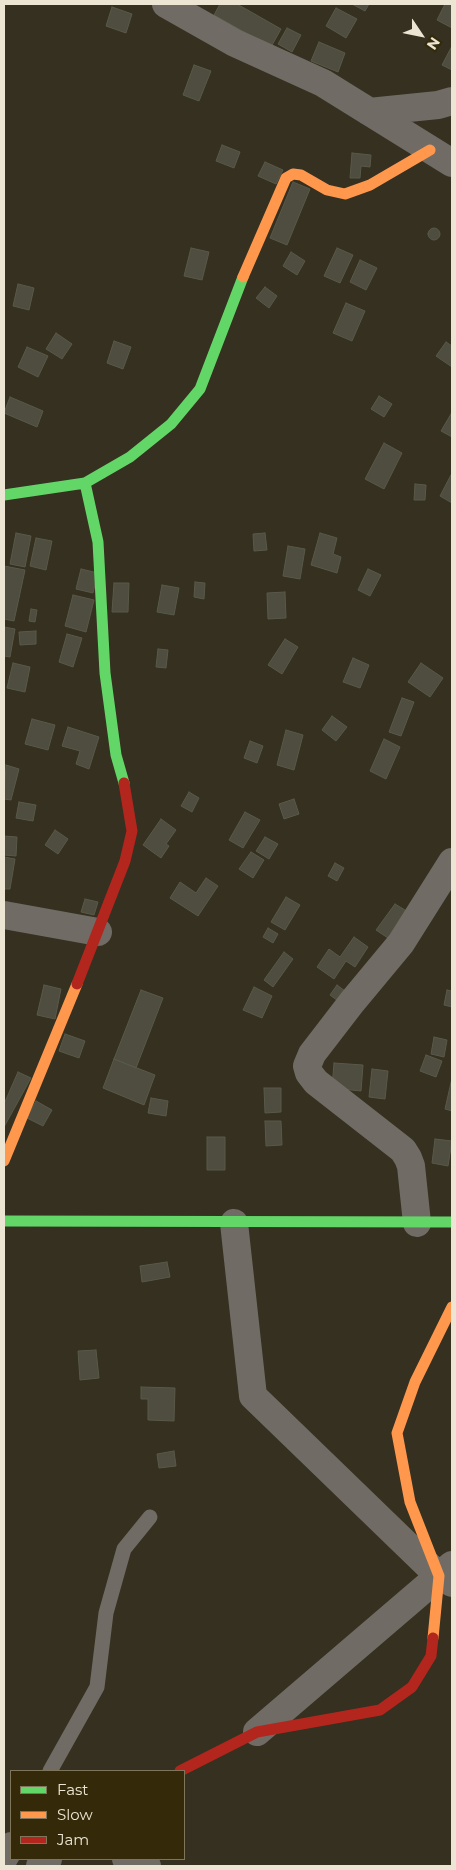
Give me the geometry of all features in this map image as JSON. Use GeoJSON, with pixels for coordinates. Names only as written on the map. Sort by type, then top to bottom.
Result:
{"type":"FeatureCollection","features":[{"type":"Feature","properties":{"kind":"street"},"geometry":{"type":"LineString","coordinates":[[166,4],[235,43],[323,83],[444,155]]}},
{"type":"Feature","properties":{"kind":"street"},"geometry":{"type":"LineString","coordinates":[[369,112],[438,105],[452,101]]}},
{"type":"Feature","properties":{"kind":"street"},"geometry":{"type":"LineString","coordinates":[[4,495],[85,483],[130,457],[171,424],[200,389],[248,264],[286,178],[293,174],[301,175],[327,190],[345,194],[444,155]]}},
{"type":"Feature","properties":{"kind":"street"},"geometry":{"type":"LineString","coordinates":[[4,1161],[98,932],[125,861],[132,831],[127,792],[116,755],[108,700],[98,542],[85,483]]}},
{"type":"Feature","properties":{"kind":"street"},"geometry":{"type":"LineString","coordinates":[[417,1223],[411,1166],[403,1150],[316,1082],[309,1073],[308,1066],[312,1054],[401,943],[452,862]]}},
{"type":"Feature","properties":{"kind":"street"},"geometry":{"type":"LineString","coordinates":[[4,915],[98,932]]}},
{"type":"Feature","properties":{"kind":"street"},"geometry":{"type":"LineString","coordinates":[[4,1221],[452,1222]]}},
{"type":"Feature","properties":{"kind":"street"},"geometry":{"type":"LineString","coordinates":[[234,1222],[254,1396],[448,1575]]}},
{"type":"Feature","properties":{"kind":"street"},"geometry":{"type":"LineString","coordinates":[[257,1732],[380,1710],[412,1687],[431,1656],[448,1575],[410,1502],[397,1433],[415,1382],[452,1307]]}},
{"type":"Feature","properties":{"kind":"street"},"geometry":{"type":"LineString","coordinates":[[182,1770],[257,1732],[448,1575]]}},
{"type":"Feature","properties":{"kind":"street"},"geometry":{"type":"LineString","coordinates":[[129,1860],[147,1866]]}},
{"type":"Feature","properties":{"kind":"lane"},"geometry":{"type":"LineString","coordinates":[[51,1770],[97,1688],[106,1613],[124,1549],[150,1517]]}},
{"type":"Feature","properties":{"kind":"building"},"geometry":{"type":"Polygon","coordinates":[[[220,4],[237,4],[281,29],[271,47],[214,15],[220,4]]]}},
{"type":"Feature","properties":{"kind":"building"},"geometry":{"type":"Polygon","coordinates":[[[352,4],[369,4],[365,11],[352,4]]]}},
{"type":"Feature","properties":{"kind":"building"},"geometry":{"type":"Polygon","coordinates":[[[445,4],[452,4],[452,28],[437,20],[445,4]]]}},
{"type":"Feature","properties":{"kind":"building"},"geometry":{"type":"Polygon","coordinates":[[[112,7],[132,14],[126,33],[106,26],[112,7]]]}},
{"type":"Feature","properties":{"kind":"building"},"geometry":{"type":"Polygon","coordinates":[[[336,8],[357,19],[346,38],[326,26],[336,8]]]}},
{"type":"Feature","properties":{"kind":"building"},"geometry":{"type":"Polygon","coordinates":[[[287,28],[301,35],[292,52],[278,44],[287,28]]]}},
{"type":"Feature","properties":{"kind":"building"},"geometry":{"type":"Polygon","coordinates":[[[319,42],[345,53],[338,72],[311,61],[319,42]]]}},
{"type":"Feature","properties":{"kind":"building"},"geometry":{"type":"Polygon","coordinates":[[[452,46],[452,70],[442,65],[452,46]]]}},
{"type":"Feature","properties":{"kind":"building"},"geometry":{"type":"Polygon","coordinates":[[[194,65],[211,71],[199,101],[183,95],[194,65]]]}},
{"type":"Feature","properties":{"kind":"building"},"geometry":{"type":"Polygon","coordinates":[[[222,145],[240,152],[234,168],[216,161],[222,145]]]}},
{"type":"Feature","properties":{"kind":"building"},"geometry":{"type":"Polygon","coordinates":[[[352,153],[371,155],[370,167],[361,166],[360,178],[350,178],[352,153]]]}},
{"type":"Feature","properties":{"kind":"building"},"geometry":{"type":"Polygon","coordinates":[[[265,162],[283,170],[276,184],[258,176],[265,162]]]}},
{"type":"Feature","properties":{"kind":"building"},"geometry":{"type":"Polygon","coordinates":[[[293,182],[310,189],[287,245],[270,238],[293,182]]]}},
{"type":"Feature","properties":{"kind":"building"},"geometry":{"type":"Polygon","coordinates":[[[432,228],[436,228],[440,234],[436,240],[432,240],[428,236],[428,232],[432,228]]]}},
{"type":"Feature","properties":{"kind":"building"},"geometry":{"type":"Polygon","coordinates":[[[191,248],[209,252],[202,280],[184,276],[191,248]]]}},
{"type":"Feature","properties":{"kind":"building"},"geometry":{"type":"Polygon","coordinates":[[[337,248],[353,255],[340,283],[324,276],[337,248]]]}},
{"type":"Feature","properties":{"kind":"building"},"geometry":{"type":"Polygon","coordinates":[[[291,252],[305,261],[297,275],[283,266],[291,252]]]}},
{"type":"Feature","properties":{"kind":"building"},"geometry":{"type":"Polygon","coordinates":[[[360,260],[377,268],[366,290],[350,282],[360,260]]]}},
{"type":"Feature","properties":{"kind":"building"},"geometry":{"type":"Polygon","coordinates":[[[18,284],[34,288],[29,310],[13,306],[18,284]]]}},
{"type":"Feature","properties":{"kind":"building"},"geometry":{"type":"Polygon","coordinates":[[[265,287],[277,296],[269,308],[256,298],[265,287]]]}},
{"type":"Feature","properties":{"kind":"building"},"geometry":{"type":"Polygon","coordinates":[[[346,303],[365,311],[352,341],[333,333],[346,303]]]}},
{"type":"Feature","properties":{"kind":"building"},"geometry":{"type":"Polygon","coordinates":[[[56,333],[72,344],[62,359],[46,349],[56,333]]]}},
{"type":"Feature","properties":{"kind":"building"},"geometry":{"type":"Polygon","coordinates":[[[114,341],[131,347],[123,369],[107,363],[114,341]]]}},
{"type":"Feature","properties":{"kind":"building"},"geometry":{"type":"Polygon","coordinates":[[[446,342],[452,346],[452,367],[436,356],[446,342]]]}},
{"type":"Feature","properties":{"kind":"building"},"geometry":{"type":"Polygon","coordinates":[[[27,347],[48,356],[38,377],[18,367],[27,347]]]}},
{"type":"Feature","properties":{"kind":"building"},"geometry":{"type":"Polygon","coordinates":[[[379,396],[392,404],[384,417],[371,409],[379,396]]]}},
{"type":"Feature","properties":{"kind":"building"},"geometry":{"type":"Polygon","coordinates":[[[10,397],[43,411],[37,427],[4,413],[10,397]]]}},
{"type":"Feature","properties":{"kind":"building"},"geometry":{"type":"Polygon","coordinates":[[[452,415],[452,437],[441,431],[452,415]]]}},
{"type":"Feature","properties":{"kind":"building"},"geometry":{"type":"Polygon","coordinates":[[[384,443],[402,453],[384,489],[365,479],[384,443]]]}},
{"type":"Feature","properties":{"kind":"building"},"geometry":{"type":"Polygon","coordinates":[[[452,473],[452,503],[440,496],[452,473]]]}},
{"type":"Feature","properties":{"kind":"building"},"geometry":{"type":"Polygon","coordinates":[[[415,484],[426,485],[425,500],[414,500],[415,484]]]}},
{"type":"Feature","properties":{"kind":"building"},"geometry":{"type":"Polygon","coordinates":[[[16,533],[31,536],[25,567],[10,564],[16,533]]]}},
{"type":"Feature","properties":{"kind":"building"},"geometry":{"type":"Polygon","coordinates":[[[265,533],[267,550],[254,551],[253,534],[265,533]]]}},
{"type":"Feature","properties":{"kind":"building"},"geometry":{"type":"Polygon","coordinates":[[[320,533],[337,538],[333,554],[341,557],[337,573],[311,565],[320,533]]]}},
{"type":"Feature","properties":{"kind":"building"},"geometry":{"type":"Polygon","coordinates":[[[36,538],[52,541],[46,570],[30,566],[36,538]]]}},
{"type":"Feature","properties":{"kind":"building"},"geometry":{"type":"Polygon","coordinates":[[[288,546],[305,549],[300,579],[283,576],[288,546]]]}},
{"type":"Feature","properties":{"kind":"building"},"geometry":{"type":"Polygon","coordinates":[[[4,566],[25,570],[14,621],[4,619],[4,566]]]}},
{"type":"Feature","properties":{"kind":"building"},"geometry":{"type":"Polygon","coordinates":[[[81,569],[98,573],[93,593],[76,589],[81,569]]]}},
{"type":"Feature","properties":{"kind":"building"},"geometry":{"type":"Polygon","coordinates":[[[368,569],[381,575],[370,596],[358,590],[368,569]]]}},
{"type":"Feature","properties":{"kind":"building"},"geometry":{"type":"Polygon","coordinates":[[[195,582],[205,583],[204,599],[194,597],[195,582]]]}},
{"type":"Feature","properties":{"kind":"building"},"geometry":{"type":"Polygon","coordinates":[[[114,583],[129,583],[128,612],[112,612],[114,583]]]}},
{"type":"Feature","properties":{"kind":"building"},"geometry":{"type":"Polygon","coordinates":[[[162,585],[179,588],[174,615],[157,612],[162,585]]]}},
{"type":"Feature","properties":{"kind":"building"},"geometry":{"type":"Polygon","coordinates":[[[285,592],[286,618],[268,619],[267,593],[285,592]]]}},
{"type":"Feature","properties":{"kind":"building"},"geometry":{"type":"Polygon","coordinates":[[[73,595],[94,600],[86,632],[65,626],[73,595]]]}},
{"type":"Feature","properties":{"kind":"building"},"geometry":{"type":"Polygon","coordinates":[[[31,609],[37,610],[35,622],[29,621],[31,609]]]}},
{"type":"Feature","properties":{"kind":"building"},"geometry":{"type":"Polygon","coordinates":[[[4,627],[15,629],[10,657],[4,656],[4,627]]]}},
{"type":"Feature","properties":{"kind":"building"},"geometry":{"type":"Polygon","coordinates":[[[36,631],[36,644],[20,645],[19,632],[36,631]]]}},
{"type":"Feature","properties":{"kind":"building"},"geometry":{"type":"Polygon","coordinates":[[[67,634],[82,638],[73,667],[59,662],[67,634]]]}},
{"type":"Feature","properties":{"kind":"building"},"geometry":{"type":"Polygon","coordinates":[[[285,639],[298,647],[282,674],[268,665],[285,639]]]}},
{"type":"Feature","properties":{"kind":"building"},"geometry":{"type":"Polygon","coordinates":[[[158,649],[168,650],[166,668],[156,667],[158,649]]]}},
{"type":"Feature","properties":{"kind":"building"},"geometry":{"type":"Polygon","coordinates":[[[353,658],[369,665],[360,688],[343,682],[353,658]]]}},
{"type":"Feature","properties":{"kind":"building"},"geometry":{"type":"Polygon","coordinates":[[[13,663],[30,667],[25,692],[7,688],[13,663]]]}},
{"type":"Feature","properties":{"kind":"building"},"geometry":{"type":"Polygon","coordinates":[[[421,663],[443,678],[430,697],[408,682],[421,663]]]}},
{"type":"Feature","properties":{"kind":"building"},"geometry":{"type":"Polygon","coordinates":[[[402,698],[414,702],[401,736],[389,732],[402,698]]]}},
{"type":"Feature","properties":{"kind":"building"},"geometry":{"type":"Polygon","coordinates":[[[332,716],[347,727],[336,741],[322,730],[332,716]]]}},
{"type":"Feature","properties":{"kind":"building"},"geometry":{"type":"Polygon","coordinates":[[[32,719],[55,725],[48,750],[25,744],[32,719]]]}},
{"type":"Feature","properties":{"kind":"building"},"geometry":{"type":"Polygon","coordinates":[[[68,727],[99,737],[89,769],[76,764],[80,751],[62,746],[68,727]]]}},
{"type":"Feature","properties":{"kind":"building"},"geometry":{"type":"Polygon","coordinates":[[[286,730],[303,735],[294,770],[277,765],[286,730]]]}},
{"type":"Feature","properties":{"kind":"building"},"geometry":{"type":"Polygon","coordinates":[[[384,739],[400,747],[386,779],[370,771],[384,739]]]}},
{"type":"Feature","properties":{"kind":"building"},"geometry":{"type":"Polygon","coordinates":[[[250,741],[263,746],[257,763],[244,758],[250,741]]]}},
{"type":"Feature","properties":{"kind":"building"},"geometry":{"type":"Polygon","coordinates":[[[6,765],[19,769],[11,800],[4,799],[6,765]]]}},
{"type":"Feature","properties":{"kind":"building"},"geometry":{"type":"Polygon","coordinates":[[[189,792],[199,798],[192,812],[181,806],[189,792]]]}},
{"type":"Feature","properties":{"kind":"building"},"geometry":{"type":"Polygon","coordinates":[[[294,799],[299,814],[284,819],[279,804],[294,799]]]}},
{"type":"Feature","properties":{"kind":"building"},"geometry":{"type":"Polygon","coordinates":[[[19,802],[36,805],[33,821],[16,818],[19,802]]]}},
{"type":"Feature","properties":{"kind":"building"},"geometry":{"type":"Polygon","coordinates":[[[245,812],[260,820],[243,848],[229,840],[245,812]]]}},
{"type":"Feature","properties":{"kind":"building"},"geometry":{"type":"Polygon","coordinates":[[[161,819],[176,830],[166,844],[169,846],[161,858],[143,845],[161,819]]]}},
{"type":"Feature","properties":{"kind":"building"},"geometry":{"type":"Polygon","coordinates":[[[55,830],[68,839],[58,854],[45,845],[55,830]]]}},
{"type":"Feature","properties":{"kind":"building"},"geometry":{"type":"Polygon","coordinates":[[[4,836],[17,837],[16,856],[4,855],[4,836]]]}},
{"type":"Feature","properties":{"kind":"building"},"geometry":{"type":"Polygon","coordinates":[[[265,837],[278,844],[269,859],[256,851],[265,837]]]}},
{"type":"Feature","properties":{"kind":"building"},"geometry":{"type":"Polygon","coordinates":[[[251,852],[264,860],[253,878],[239,869],[251,852]]]}},
{"type":"Feature","properties":{"kind":"building"},"geometry":{"type":"Polygon","coordinates":[[[4,857],[15,859],[10,889],[4,889],[4,857]]]}},
{"type":"Feature","properties":{"kind":"building"},"geometry":{"type":"Polygon","coordinates":[[[335,863],[344,868],[337,881],[328,876],[335,863]]]}},
{"type":"Feature","properties":{"kind":"building"},"geometry":{"type":"Polygon","coordinates":[[[206,878],[218,886],[198,916],[170,898],[180,882],[196,893],[206,878]]]}},
{"type":"Feature","properties":{"kind":"building"},"geometry":{"type":"Polygon","coordinates":[[[286,897],[300,905],[285,930],[271,922],[286,897]]]}},
{"type":"Feature","properties":{"kind":"building"},"geometry":{"type":"Polygon","coordinates":[[[85,899],[98,902],[94,915],[81,912],[85,899]]]}},
{"type":"Feature","properties":{"kind":"building"},"geometry":{"type":"Polygon","coordinates":[[[395,904],[410,913],[391,940],[376,930],[395,904]]]}},
{"type":"Feature","properties":{"kind":"building"},"geometry":{"type":"Polygon","coordinates":[[[268,928],[278,934],[273,943],[263,937],[268,928]]]}},
{"type":"Feature","properties":{"kind":"building"},"geometry":{"type":"Polygon","coordinates":[[[354,937],[368,947],[355,967],[346,961],[334,979],[317,967],[329,949],[340,957],[354,937]]]}},
{"type":"Feature","properties":{"kind":"building"},"geometry":{"type":"Polygon","coordinates":[[[284,952],[293,959],[273,987],[264,980],[284,952]]]}},
{"type":"Feature","properties":{"kind":"building"},"geometry":{"type":"Polygon","coordinates":[[[44,985],[61,989],[55,1019],[37,1015],[44,985]]]}},
{"type":"Feature","properties":{"kind":"building"},"geometry":{"type":"Polygon","coordinates":[[[337,985],[345,991],[338,1001],[330,995],[337,985]]]}},
{"type":"Feature","properties":{"kind":"building"},"geometry":{"type":"Polygon","coordinates":[[[254,987],[272,996],[262,1018],[243,1010],[254,987]]]}},
{"type":"Feature","properties":{"kind":"building"},"geometry":{"type":"Polygon","coordinates":[[[141,990],[163,998],[136,1068],[114,1059],[141,990]]]}},
{"type":"Feature","properties":{"kind":"building"},"geometry":{"type":"Polygon","coordinates":[[[447,990],[452,991],[452,1007],[444,1005],[447,990]]]}},
{"type":"Feature","properties":{"kind":"building"},"geometry":{"type":"Polygon","coordinates":[[[65,1034],[85,1041],[79,1058],[59,1051],[65,1034]]]}},
{"type":"Feature","properties":{"kind":"building"},"geometry":{"type":"Polygon","coordinates":[[[434,1037],[447,1040],[444,1057],[431,1054],[434,1037]]]}},
{"type":"Feature","properties":{"kind":"building"},"geometry":{"type":"Polygon","coordinates":[[[426,1055],[442,1061],[436,1077],[420,1071],[426,1055]]]}},
{"type":"Feature","properties":{"kind":"building"},"geometry":{"type":"Polygon","coordinates":[[[114,1059],[155,1075],[144,1105],[103,1088],[114,1059]]]}},
{"type":"Feature","properties":{"kind":"building"},"geometry":{"type":"Polygon","coordinates":[[[334,1063],[363,1065],[361,1091],[332,1088],[334,1063]]]}},
{"type":"Feature","properties":{"kind":"building"},"geometry":{"type":"Polygon","coordinates":[[[372,1069],[388,1071],[385,1099],[369,1097],[372,1069]]]}},
{"type":"Feature","properties":{"kind":"building"},"geometry":{"type":"Polygon","coordinates":[[[18,1072],[31,1078],[4,1127],[4,1104],[18,1072]]]}},
{"type":"Feature","properties":{"kind":"building"},"geometry":{"type":"Polygon","coordinates":[[[452,1078],[452,1111],[445,1109],[452,1078]]]}},
{"type":"Feature","properties":{"kind":"building"},"geometry":{"type":"Polygon","coordinates":[[[264,1088],[281,1088],[281,1112],[265,1113],[264,1088]]]}},
{"type":"Feature","properties":{"kind":"building"},"geometry":{"type":"Polygon","coordinates":[[[151,1098],[168,1101],[166,1116],[148,1113],[151,1098]]]}},
{"type":"Feature","properties":{"kind":"building"},"geometry":{"type":"Polygon","coordinates":[[[36,1101],[52,1110],[43,1126],[27,1118],[36,1101]]]}},
{"type":"Feature","properties":{"kind":"building"},"geometry":{"type":"Polygon","coordinates":[[[265,1121],[281,1121],[282,1145],[266,1146],[265,1121]]]}},
{"type":"Feature","properties":{"kind":"building"},"geometry":{"type":"Polygon","coordinates":[[[207,1137],[225,1137],[225,1170],[207,1170],[207,1137]]]}},
{"type":"Feature","properties":{"kind":"building"},"geometry":{"type":"Polygon","coordinates":[[[435,1139],[452,1141],[448,1166],[432,1163],[435,1139]]]}},
{"type":"Feature","properties":{"kind":"building"},"geometry":{"type":"Polygon","coordinates":[[[167,1262],[170,1277],[142,1282],[140,1266],[167,1262]]]}},
{"type":"Feature","properties":{"kind":"building"},"geometry":{"type":"Polygon","coordinates":[[[96,1350],[99,1378],[80,1380],[78,1351],[96,1350]]]}},
{"type":"Feature","properties":{"kind":"building"},"geometry":{"type":"Polygon","coordinates":[[[141,1387],[175,1388],[174,1421],[148,1420],[148,1399],[141,1399],[141,1387]]]}},
{"type":"Feature","properties":{"kind":"building"},"geometry":{"type":"Polygon","coordinates":[[[174,1451],[176,1466],[159,1468],[157,1454],[174,1451]]]}},
{"type":"Feature","properties":{"kind":"traffic: fast"},"geometry":{"type":"LineString","coordinates":[[4,495],[85,483],[130,457],[171,424],[200,389],[243,277]]}},
{"type":"Feature","properties":{"kind":"traffic: fast"},"geometry":{"type":"LineString","coordinates":[[85,483],[98,542],[105,673],[116,755],[124,783]]}},
{"type":"Feature","properties":{"kind":"traffic: fast"},"geometry":{"type":"LineString","coordinates":[[4,1221],[452,1222]]}},
{"type":"Feature","properties":{"kind":"traffic: slow"},"geometry":{"type":"LineString","coordinates":[[243,277],[286,178],[293,174],[301,175],[327,190],[345,194],[370,185],[430,150]]}},
{"type":"Feature","properties":{"kind":"traffic: slow"},"geometry":{"type":"LineString","coordinates":[[4,1161],[77,984]]}},
{"type":"Feature","properties":{"kind":"traffic: slow"},"geometry":{"type":"LineString","coordinates":[[433,1638],[439,1576],[410,1502],[397,1433],[415,1382],[452,1307]]}},
{"type":"Feature","properties":{"kind":"traffic: jam"},"geometry":{"type":"LineString","coordinates":[[77,984],[125,861],[132,831],[124,783]]}},
{"type":"Feature","properties":{"kind":"traffic: jam"},"geometry":{"type":"LineString","coordinates":[[182,1770],[257,1732],[380,1710],[412,1687],[431,1656],[433,1638]]}}]}
